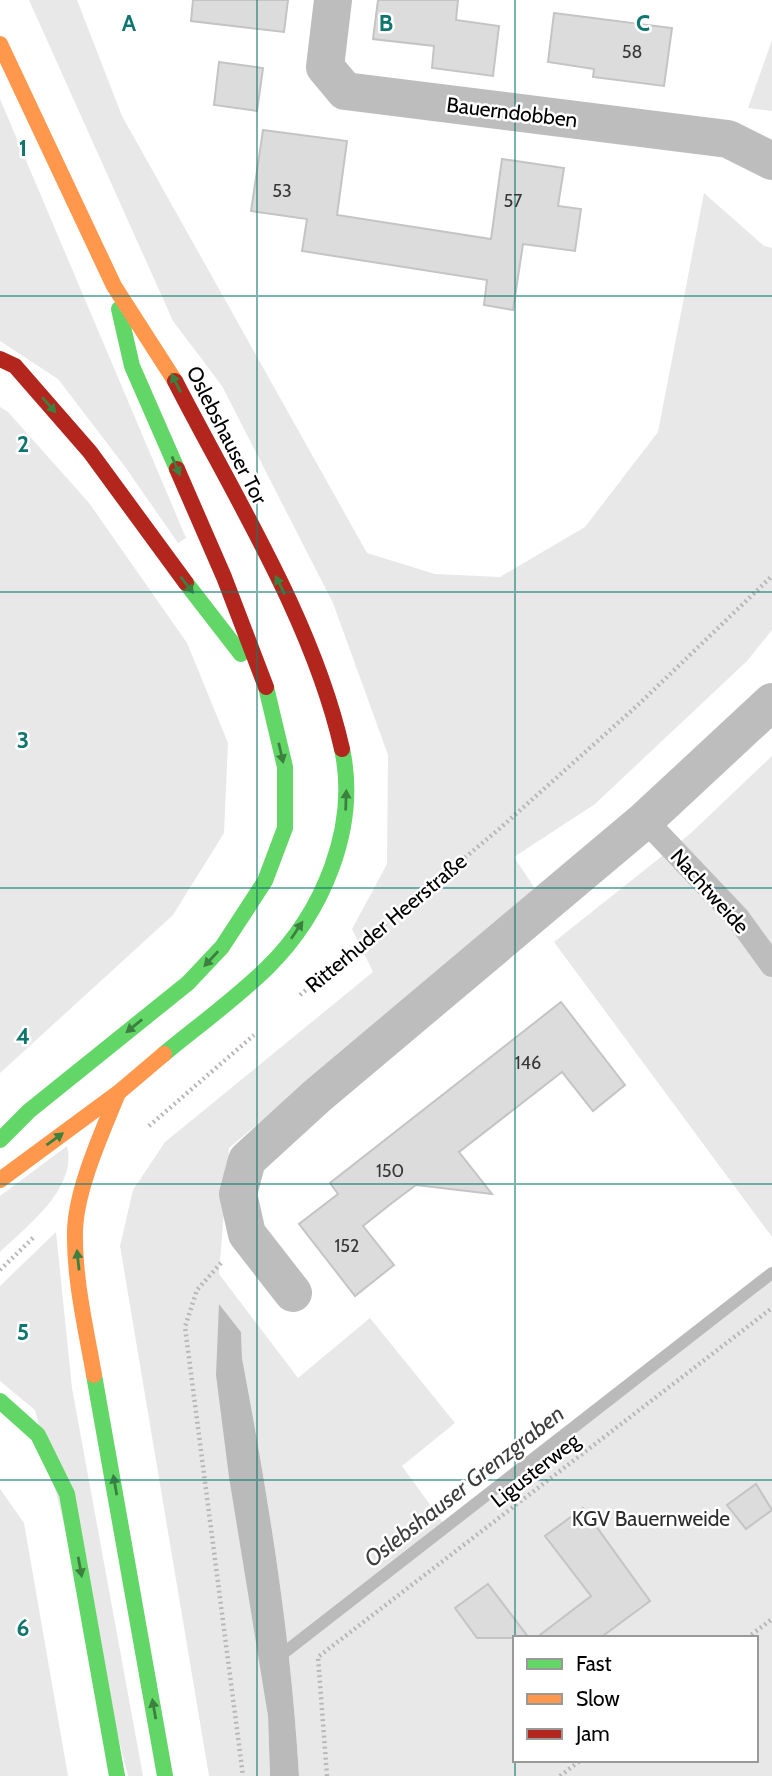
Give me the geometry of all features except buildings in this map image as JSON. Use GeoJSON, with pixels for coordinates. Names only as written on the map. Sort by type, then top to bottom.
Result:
{"type":"FeatureCollection","features":[{"type":"Feature","properties":{"kind":"highway","name":"Oslebshauser Tor"},"geometry":{"type":"LineString","coordinates":[[0,44],[114,286],[164,359],[288,600],[331,701],[346,772],[345,819],[334,867],[298,930],[268,967],[118,1093]]}},
{"type":"Feature","properties":{"kind":"highway"},"geometry":{"type":"LineString","coordinates":[[0,1140],[29,1111],[188,983],[222,947],[265,881],[285,828],[285,766],[266,686],[224,577],[132,366],[114,286]]}},
{"type":"Feature","properties":{"kind":"highway"},"geometry":{"type":"LineString","coordinates":[[0,359],[15,366],[90,452],[163,554],[266,686]]}},
{"type":"Feature","properties":{"kind":"highway"},"geometry":{"type":"LineString","coordinates":[[0,1180],[118,1093]]}},
{"type":"Feature","properties":{"kind":"highway"},"geometry":{"type":"LineString","coordinates":[[118,1093],[90,1163],[75,1230],[83,1310],[165,1776]]}},
{"type":"Feature","properties":{"kind":"highway"},"geometry":{"type":"LineString","coordinates":[[0,1401],[38,1435],[67,1494],[117,1776]]}},
{"type":"Feature","properties":{"kind":"street","name":"Bauerndobben"},"geometry":{"type":"LineString","coordinates":[[333,0],[325,67],[345,92],[727,139],[772,161]]}},
{"type":"Feature","properties":{"kind":"street"},"geometry":{"type":"LineString","coordinates":[[293,1293],[247,1234],[238,1194],[247,1160],[317,1096],[645,820],[772,702]]}},
{"type":"Feature","properties":{"kind":"lane","name":"Nachtweide"},"geometry":{"type":"LineString","coordinates":[[645,820],[738,918],[772,965]]}},
{"type":"Feature","properties":{"kind":"path","name":"Ritterhuder Heerstraße"},"geometry":{"type":"LineString","coordinates":[[299,996],[518,812],[639,704],[772,576]]}},
{"type":"Feature","properties":{"kind":"path"},"geometry":{"type":"LineString","coordinates":[[148,1127],[258,1031]]}},
{"type":"Feature","properties":{"kind":"path"},"geometry":{"type":"LineString","coordinates":[[0,1270],[37,1234]]}},
{"type":"Feature","properties":{"kind":"path"},"geometry":{"type":"LineString","coordinates":[[243,1776],[185,1326],[197,1290],[247,1234]]}},
{"type":"Feature","properties":{"kind":"path","name":"Ligusterweg"},"geometry":{"type":"LineString","coordinates":[[327,1776],[318,1657],[772,1308]]}},
{"type":"Feature","properties":{"kind":"path"},"geometry":{"type":"LineString","coordinates":[[750,1636],[772,1619]]}},
{"type":"Feature","properties":{"kind":"path"},"geometry":{"type":"LineString","coordinates":[[560,1776],[578,1762]]}},
{"type":"Feature","properties":{"kind":"green space","name":"KGV Bauernweide"},"geometry":{"type":"Polygon","coordinates":[[[29,0],[77,0],[122,116],[367,553],[435,574],[500,577],[585,527],[658,432],[704,193],[764,246],[772,248],[772,630],[747,661],[595,804],[514,857],[536,890],[229,1148],[219,1274],[298,1378],[370,1318],[455,1423],[402,1466],[444,1524],[772,1278],[772,1776],[299,1776],[284,1618],[261,1462],[242,1358],[241,1332],[219,1304],[268,1716],[270,1776],[209,1776],[120,1246],[133,1190],[165,1142],[373,972],[352,929],[387,864],[388,755],[333,603],[222,386],[173,321],[29,0]]]}},
{"type":"Feature","properties":{"kind":"green space"},"geometry":{"type":"Polygon","coordinates":[[[772,40],[772,111],[748,108],[772,40]]]}},
{"type":"Feature","properties":{"kind":"green space"},"geometry":{"type":"Polygon","coordinates":[[[0,99],[186,538],[178,543],[126,468],[58,379],[0,341],[0,99]]]}},
{"type":"Feature","properties":{"kind":"green space"},"geometry":{"type":"Polygon","coordinates":[[[0,407],[8,412],[89,503],[187,643],[228,743],[224,833],[173,915],[0,1073],[0,407]]]}},
{"type":"Feature","properties":{"kind":"green space"},"geometry":{"type":"Polygon","coordinates":[[[772,756],[772,1237],[554,942],[691,833],[772,756]]]}},
{"type":"Feature","properties":{"kind":"green space"},"geometry":{"type":"Polygon","coordinates":[[[67,1146],[65,1177],[57,1191],[36,1219],[0,1252],[0,1196],[67,1146]]]}},
{"type":"Feature","properties":{"kind":"green space"},"geometry":{"type":"Polygon","coordinates":[[[56,1232],[72,1388],[143,1776],[128,1776],[35,1410],[0,1381],[0,1286],[56,1232]]]}},
{"type":"Feature","properties":{"kind":"green space"},"geometry":{"type":"Polygon","coordinates":[[[0,1489],[24,1523],[68,1776],[0,1776],[0,1489]]]}},
{"type":"Feature","properties":{"kind":"shaded area"},"geometry":{"type":"Polygon","coordinates":[[[219,1304],[241,1332],[242,1358],[261,1462],[284,1618],[299,1776],[270,1776],[268,1716],[229,1477],[216,1375],[219,1304]]]}},
{"type":"Feature","properties":{"kind":"waterway","name":"Oslebshauser Grenzgraben"},"geometry":{"type":"LineString","coordinates":[[276,1659],[772,1273]]}},
{"type":"Feature","properties":{"kind":"traffic: fast"},"geometry":{"type":"LineString","coordinates":[[119,309],[132,366],[177,469]]}},
{"type":"Feature","properties":{"kind":"traffic: fast"},"geometry":{"type":"LineString","coordinates":[[186,583],[241,654]]}},
{"type":"Feature","properties":{"kind":"traffic: fast"},"geometry":{"type":"LineString","coordinates":[[0,1140],[29,1111],[188,983],[222,947],[265,881],[285,828],[285,767],[266,687]]}},
{"type":"Feature","properties":{"kind":"traffic: fast"},"geometry":{"type":"LineString","coordinates":[[164,1054],[267,968],[305,922],[320,895],[341,838],[346,779],[342,749]]}},
{"type":"Feature","properties":{"kind":"traffic: fast"},"geometry":{"type":"LineString","coordinates":[[94,1375],[165,1776]]}},
{"type":"Feature","properties":{"kind":"traffic: fast"},"geometry":{"type":"LineString","coordinates":[[0,1401],[38,1435],[67,1494],[117,1776]]}},
{"type":"Feature","properties":{"kind":"traffic: slow"},"geometry":{"type":"LineString","coordinates":[[0,44],[114,286],[175,381]]}},
{"type":"Feature","properties":{"kind":"traffic: slow"},"geometry":{"type":"LineString","coordinates":[[0,1180],[118,1093],[164,1054]]}},
{"type":"Feature","properties":{"kind":"traffic: slow"},"geometry":{"type":"LineString","coordinates":[[94,1375],[78,1286],[76,1215],[85,1179],[118,1093]]}},
{"type":"Feature","properties":{"kind":"traffic: jam"},"geometry":{"type":"LineString","coordinates":[[0,359],[15,366],[90,452],[186,583]]}},
{"type":"Feature","properties":{"kind":"traffic: jam"},"geometry":{"type":"LineString","coordinates":[[175,381],[247,515],[292,607],[329,701],[342,749]]}},
{"type":"Feature","properties":{"kind":"traffic: jam"},"geometry":{"type":"LineString","coordinates":[[177,469],[224,577],[266,687]]}}]}
